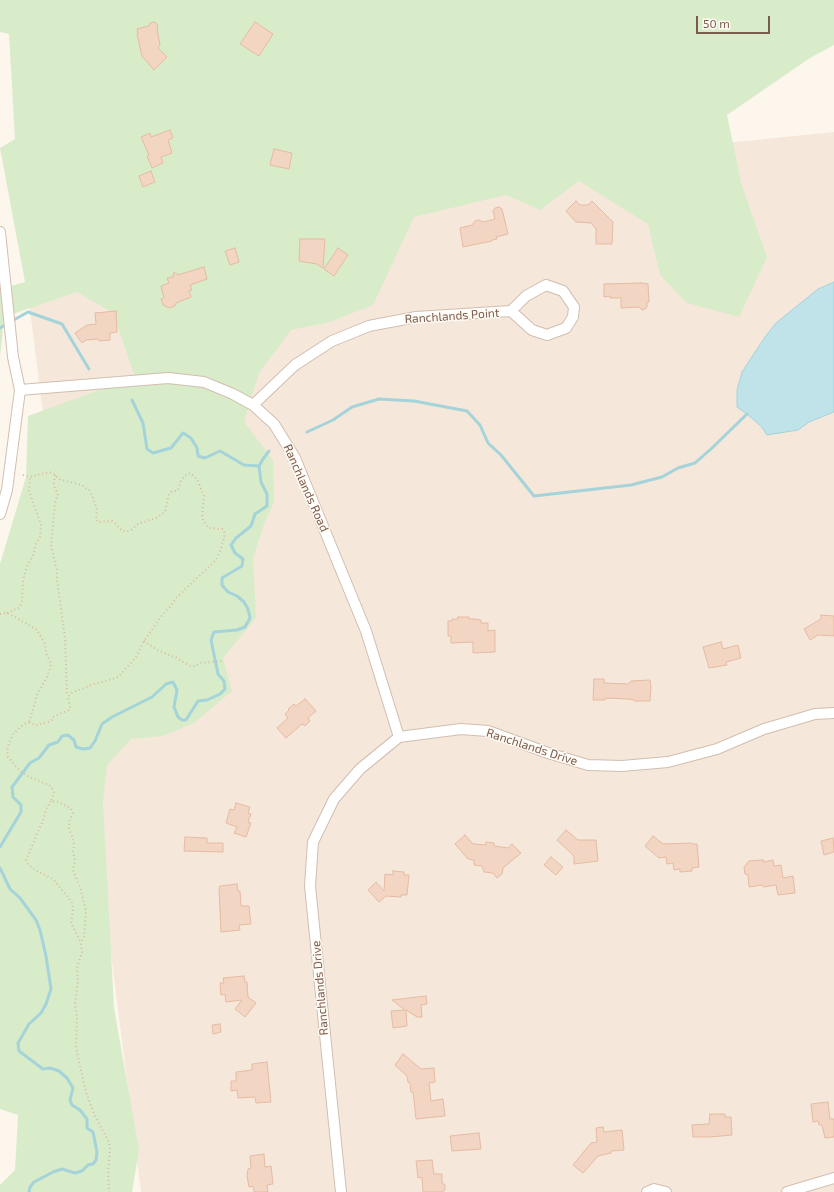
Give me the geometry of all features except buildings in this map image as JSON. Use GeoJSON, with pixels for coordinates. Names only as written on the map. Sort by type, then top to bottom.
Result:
{"type":"FeatureCollection","features":[{"type":"Feature","properties":{"kind":"street"},"geometry":{"type":"LineString","coordinates":[[0,232],[13,357],[20,390],[7,490],[0,514]]}},
{"type":"Feature","properties":{"kind":"street","name":"Ranchlands Point"},"geometry":{"type":"LineString","coordinates":[[253,405],[295,365],[332,341],[369,326],[416,317],[511,312],[532,330],[547,334],[566,328],[574,317],[574,306],[563,291],[546,285],[526,296],[511,312]]}},
{"type":"Feature","properties":{"kind":"street","name":"Ranchlands Road"},"geometry":{"type":"LineString","coordinates":[[20,390],[168,378],[204,382],[233,394],[253,405],[274,424],[295,458],[366,631],[400,737]]}},
{"type":"Feature","properties":{"kind":"street","name":"Ranchlands Drive"},"geometry":{"type":"LineString","coordinates":[[341,1192],[310,886],[313,842],[334,799],[360,769],[400,737],[461,730],[488,731],[548,753],[588,765],[622,766],[668,762],[717,749],[771,727],[815,714],[834,713]]}},
{"type":"Feature","properties":{"kind":"street"},"geometry":{"type":"LineString","coordinates":[[787,1192],[834,1178]]}},
{"type":"Feature","properties":{"kind":"street"},"geometry":{"type":"LineString","coordinates":[[647,1192],[654,1189],[666,1192]]}},
{"type":"Feature","properties":{"kind":"path"},"geometry":{"type":"LineString","coordinates":[[23,475],[30,477],[49,472],[66,482],[82,485],[89,490],[96,504],[96,518],[98,522],[115,522],[120,529],[126,532],[138,524],[158,517],[165,512],[169,494],[178,490],[181,481],[186,474],[190,473],[197,479],[204,496],[202,517],[204,522],[209,528],[223,530],[225,534],[216,561],[176,598],[144,641],[136,657],[116,678],[77,690],[68,697]]}},
{"type":"Feature","properties":{"kind":"path"},"geometry":{"type":"LineString","coordinates":[[55,475],[54,483],[58,494],[55,503],[50,545],[57,571],[65,638],[66,691],[70,707],[69,710],[53,717],[51,721],[45,724],[24,724],[13,734],[7,751],[8,757],[15,766],[29,777],[51,786],[54,793],[46,809],[44,818],[26,860],[35,870],[53,879],[72,902],[73,910],[71,923],[81,943],[82,953],[77,968],[78,982],[75,1003],[77,1018],[76,1048],[86,1092],[95,1116],[109,1142],[109,1192]]}},
{"type":"Feature","properties":{"kind":"path"},"geometry":{"type":"LineString","coordinates":[[0,614],[19,608],[22,602],[23,581],[26,569],[40,536],[41,525],[30,491],[30,477]]}},
{"type":"Feature","properties":{"kind":"path"},"geometry":{"type":"LineString","coordinates":[[7,613],[37,630],[46,644],[46,652],[51,664],[47,677],[36,695],[29,723]]}},
{"type":"Feature","properties":{"kind":"path"},"geometry":{"type":"LineString","coordinates":[[144,641],[159,651],[175,657],[190,666],[195,666],[200,663],[222,661]]}},
{"type":"Feature","properties":{"kind":"path"},"geometry":{"type":"LineString","coordinates":[[51,801],[58,802],[71,809],[73,813],[68,829],[74,844],[73,852],[75,861],[73,870],[80,887],[86,911],[84,937],[81,943]]}},
{"type":"Feature","properties":{"kind":"shaded area"},"geometry":{"type":"Polygon","coordinates":[[[834,132],[834,1192],[141,1192],[18,215],[834,132]]]}},
{"type":"Feature","properties":{"kind":"green space"},"geometry":{"type":"Polygon","coordinates":[[[0,0],[834,0],[834,45],[810,58],[727,115],[742,186],[767,257],[739,317],[687,303],[660,275],[648,224],[579,181],[540,210],[506,195],[414,217],[373,305],[330,322],[291,330],[259,373],[244,422],[273,460],[274,502],[264,524],[253,559],[256,618],[223,658],[232,691],[194,723],[163,736],[131,739],[107,765],[103,802],[114,1008],[139,1150],[132,1192],[0,1192],[0,1185],[15,1170],[18,1115],[0,1109],[0,564],[26,477],[28,416],[135,377],[113,313],[77,292],[4,317],[0,358],[0,289],[25,282],[0,148],[15,139],[9,34],[0,32],[0,0]]]}},
{"type":"Feature","properties":{"kind":"water"},"geometry":{"type":"Polygon","coordinates":[[[834,282],[834,412],[809,422],[798,430],[767,435],[761,426],[737,407],[737,390],[742,372],[776,323],[818,289],[834,282]]]}},
{"type":"Feature","properties":{"kind":"waterway"},"geometry":{"type":"LineString","coordinates":[[12,321],[28,312],[62,324],[89,369]]}},
{"type":"Feature","properties":{"kind":"waterway"},"geometry":{"type":"LineString","coordinates":[[0,328],[7,324]]}},
{"type":"Feature","properties":{"kind":"waterway"},"geometry":{"type":"LineString","coordinates":[[307,432],[333,420],[352,407],[379,399],[414,401],[467,411],[480,425],[488,443],[501,455],[534,496],[631,485],[662,477],[678,468],[695,463],[747,414]]}},
{"type":"Feature","properties":{"kind":"waterway"},"geometry":{"type":"LineString","coordinates":[[132,400],[143,423],[147,449],[153,453],[171,448],[183,433],[191,438],[197,448],[198,456],[205,458],[220,451],[244,465],[259,466]]}},
{"type":"Feature","properties":{"kind":"waterway"},"geometry":{"type":"LineString","coordinates":[[259,466],[269,451]]}},
{"type":"Feature","properties":{"kind":"waterway"},"geometry":{"type":"LineString","coordinates":[[0,847],[21,812],[21,805],[13,797],[12,787],[30,763],[39,758],[49,745],[58,742],[62,736],[68,735],[74,740],[76,747],[83,749],[90,748],[95,741],[102,724],[112,717],[152,697],[166,684],[173,682],[177,690],[174,707],[178,717],[182,720],[186,720],[198,701],[207,700],[220,694],[225,689],[224,681],[218,674],[211,640],[214,632],[237,630],[245,627],[250,618],[248,609],[244,602],[237,596],[228,592],[222,585],[222,578],[242,566],[243,559],[235,553],[231,545],[236,538],[251,526],[255,514],[267,506],[267,494],[261,482],[259,466]]}},
{"type":"Feature","properties":{"kind":"waterway"},"geometry":{"type":"LineString","coordinates":[[0,868],[10,889],[20,898],[36,920],[46,956],[51,989],[41,1013],[29,1024],[18,1043],[19,1051],[43,1069],[50,1068],[59,1071],[67,1078],[73,1088],[70,1100],[72,1105],[80,1110],[87,1119],[87,1128],[93,1132],[97,1152],[96,1160],[93,1164],[88,1165],[82,1171],[75,1173],[62,1169],[53,1172],[34,1182],[30,1187],[29,1192]]}}]}
